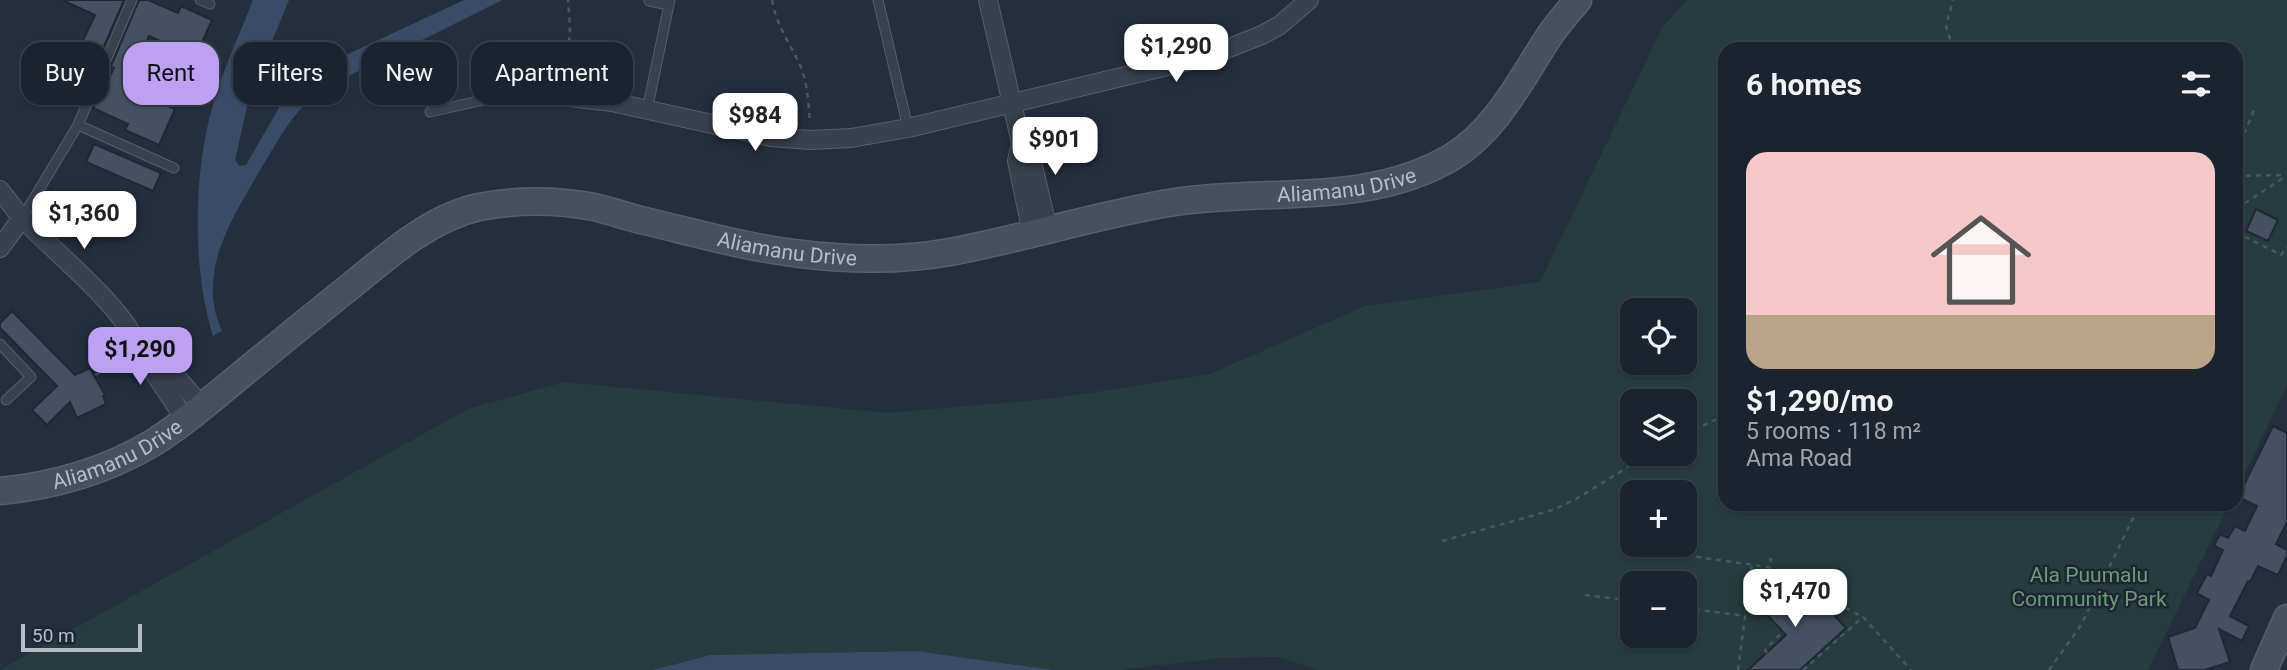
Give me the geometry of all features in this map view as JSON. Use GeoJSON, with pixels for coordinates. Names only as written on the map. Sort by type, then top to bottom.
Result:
{"type":"FeatureCollection","features":[{"type":"Feature","properties":{"kind":"street"},"geometry":{"type":"LineString","coordinates":[[988,0],[1021,143],[1031,158],[1040,231]]}},
{"type":"Feature","properties":{"kind":"street"},"geometry":{"type":"LineString","coordinates":[[625,105],[792,139],[851,138],[908,128],[1225,51],[1280,25],[1308,0]]}},
{"type":"Feature","properties":{"kind":"street","name":"Aliamanu Drive"},"geometry":{"type":"LineString","coordinates":[[0,491],[46,485],[98,469],[149,445],[194,413],[396,249],[459,212],[483,206],[526,202],[595,208],[793,254],[850,259],[900,258],[942,253],[1171,202],[1224,195],[1326,192],[1373,187],[1424,172],[1455,155],[1486,128],[1578,0]]}},
{"type":"Feature","properties":{"kind":"street"},"geometry":{"type":"LineString","coordinates":[[0,190],[22,218],[89,283],[135,337],[147,342],[194,413]]}},
{"type":"Feature","properties":{"kind":"street"},"geometry":{"type":"LineString","coordinates":[[0,248],[22,218]]}},
{"type":"Feature","properties":{"kind":"street"},"geometry":{"type":"LineString","coordinates":[[2264,670],[2287,618]]}},
{"type":"Feature","properties":{"kind":"lane"},"geometry":{"type":"LineString","coordinates":[[22,218],[78,125],[132,0]]}},
{"type":"Feature","properties":{"kind":"lane"},"geometry":{"type":"LineString","coordinates":[[200,0],[209,4]]}},
{"type":"Feature","properties":{"kind":"lane"},"geometry":{"type":"LineString","coordinates":[[878,0],[908,128]]}},
{"type":"Feature","properties":{"kind":"lane"},"geometry":{"type":"LineString","coordinates":[[647,110],[670,3],[649,1]]}},
{"type":"Feature","properties":{"kind":"lane"},"geometry":{"type":"LineString","coordinates":[[430,112],[471,100]]}},
{"type":"Feature","properties":{"kind":"lane"},"geometry":{"type":"LineString","coordinates":[[78,125],[174,168]]}},
{"type":"Feature","properties":{"kind":"lane"},"geometry":{"type":"LineString","coordinates":[[0,344],[31,377],[6,400]]}},
{"type":"Feature","properties":{"kind":"path"},"geometry":{"type":"LineString","coordinates":[[568,0],[570,42]]}},
{"type":"Feature","properties":{"kind":"path"},"geometry":{"type":"LineString","coordinates":[[772,0],[778,26],[802,69],[811,129]]}},
{"type":"Feature","properties":{"kind":"path"},"geometry":{"type":"LineString","coordinates":[[1950,42],[1946,26],[1953,0]]}},
{"type":"Feature","properties":{"kind":"path"},"geometry":{"type":"LineString","coordinates":[[2243,136],[2255,108]]}},
{"type":"Feature","properties":{"kind":"path"},"geometry":{"type":"LineString","coordinates":[[2243,176],[2282,175],[2283,178],[2243,204]]}},
{"type":"Feature","properties":{"kind":"path"},"geometry":{"type":"LineString","coordinates":[[2243,236],[2281,255],[2287,247]]}},
{"type":"Feature","properties":{"kind":"path"},"geometry":{"type":"LineString","coordinates":[[95,375],[104,371]]}},
{"type":"Feature","properties":{"kind":"path"},"geometry":{"type":"LineString","coordinates":[[1697,428],[1718,419]]}},
{"type":"Feature","properties":{"kind":"path"},"geometry":{"type":"LineString","coordinates":[[1442,541],[1553,510],[1630,466]]}},
{"type":"Feature","properties":{"kind":"path"},"geometry":{"type":"LineString","coordinates":[[2049,670],[2081,625],[2137,511]]}},
{"type":"Feature","properties":{"kind":"path"},"geometry":{"type":"LineString","coordinates":[[1697,557],[1770,568],[1863,617],[1911,670]]}},
{"type":"Feature","properties":{"kind":"path"},"geometry":{"type":"LineString","coordinates":[[1769,559],[1770,568]]}},
{"type":"Feature","properties":{"kind":"path"},"geometry":{"type":"LineString","coordinates":[[1738,670],[1752,564]]}},
{"type":"Feature","properties":{"kind":"path"},"geometry":{"type":"LineString","coordinates":[[1767,653],[1765,650],[1819,594]]}},
{"type":"Feature","properties":{"kind":"path"},"geometry":{"type":"LineString","coordinates":[[1585,595],[1620,599]]}},
{"type":"Feature","properties":{"kind":"path"},"geometry":{"type":"LineString","coordinates":[[1697,610],[1745,616]]}},
{"type":"Feature","properties":{"kind":"path"},"geometry":{"type":"LineString","coordinates":[[1803,670],[1863,617]]}},
{"type":"Feature","properties":{"kind":"green space","name":"Ala Puumalu Community Park"},"geometry":{"type":"Polygon","coordinates":[[[1687,0],[2287,0],[2287,386],[2243,477],[2243,42],[1718,42],[1718,511],[2226,511],[2148,670],[1318,670],[1279,657],[1220,658],[1119,670],[1053,670],[915,651],[710,655],[653,670],[0,670],[468,409],[564,382],[888,413],[1058,398],[1210,374],[1365,306],[1540,282],[1662,28],[1687,0]]]}},
{"type":"Feature","properties":{"kind":"water"},"geometry":{"type":"Polygon","coordinates":[[[253,0],[289,0],[272,42],[236,42],[253,0]]]}},
{"type":"Feature","properties":{"kind":"water"},"geometry":{"type":"Polygon","coordinates":[[[464,0],[502,0],[418,42],[374,42],[464,0]]]}},
{"type":"Feature","properties":{"kind":"water"},"geometry":{"type":"Polygon","coordinates":[[[361,48],[361,70],[347,77],[347,55],[361,48]]]}},
{"type":"Feature","properties":{"kind":"water"},"geometry":{"type":"Polygon","coordinates":[[[233,50],[233,105],[248,105],[235,160],[239,166],[246,165],[281,105],[304,105],[280,138],[229,225],[215,266],[213,288],[215,309],[222,331],[213,336],[206,310],[198,251],[199,190],[206,131],[213,105],[219,105],[219,87],[233,50]]]}},
{"type":"Feature","properties":{"kind":"water"},"geometry":{"type":"Polygon","coordinates":[[[916,651],[1053,670],[653,670],[710,655],[916,651]]]}},
{"type":"Feature","properties":{"kind":"building"},"geometry":{"type":"Polygon","coordinates":[[[62,0],[124,0],[106,42],[82,42],[95,15],[62,0]]]}},
{"type":"Feature","properties":{"kind":"building"},"geometry":{"type":"Polygon","coordinates":[[[139,0],[148,0],[178,13],[181,6],[212,20],[202,42],[163,42],[149,36],[146,42],[123,42],[123,105],[166,105],[175,109],[159,145],[125,130],[128,124],[93,108],[95,105],[109,105],[109,78],[114,68],[111,66],[139,0]]]}},
{"type":"Feature","properties":{"kind":"building"},"geometry":{"type":"Polygon","coordinates":[[[94,144],[161,173],[153,191],[86,162],[94,144]]]}},
{"type":"Feature","properties":{"kind":"building"},"geometry":{"type":"Polygon","coordinates":[[[2256,209],[2278,220],[2268,241],[2246,231],[2256,209]]]}},
{"type":"Feature","properties":{"kind":"building"},"geometry":{"type":"Polygon","coordinates":[[[12,311],[75,375],[90,368],[105,395],[106,404],[77,418],[70,402],[47,425],[32,410],[57,386],[0,328],[0,323],[12,311]]]}},
{"type":"Feature","properties":{"kind":"building"},"geometry":{"type":"Polygon","coordinates":[[[2273,426],[2287,433],[2287,522],[2276,544],[2287,550],[2287,556],[2278,575],[2258,566],[2250,582],[2248,581],[2230,616],[2249,626],[2242,641],[2219,629],[2230,662],[2205,670],[2178,670],[2168,637],[2195,628],[2209,600],[2197,593],[2207,574],[2211,576],[2223,550],[2214,546],[2220,534],[2228,538],[2235,526],[2245,531],[2257,506],[2243,499],[2243,487],[2273,426]]]}},
{"type":"Feature","properties":{"kind":"building"},"geometry":{"type":"Polygon","coordinates":[[[1781,577],[1812,611],[1822,602],[1846,628],[1800,670],[1748,670],[1786,635],[1754,601],[1781,577]]]}}]}
